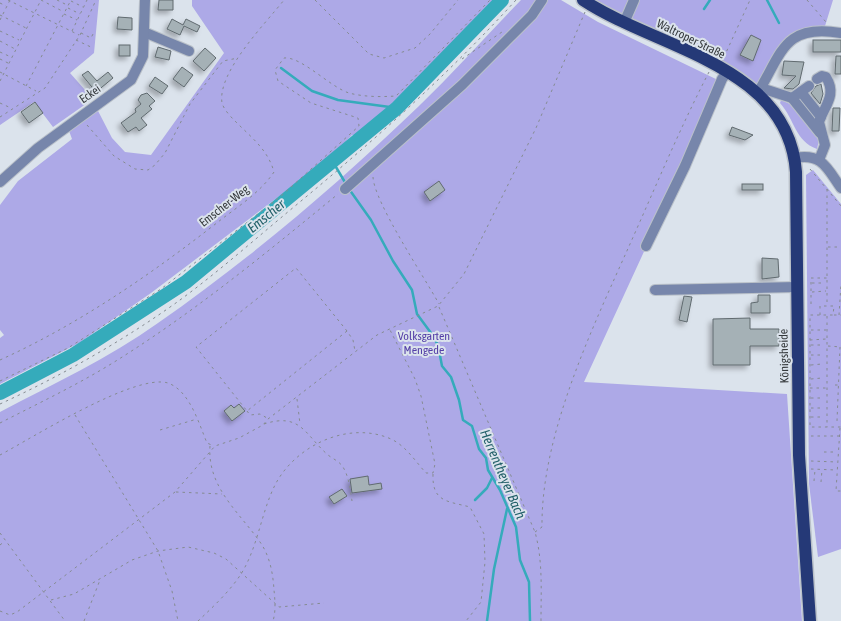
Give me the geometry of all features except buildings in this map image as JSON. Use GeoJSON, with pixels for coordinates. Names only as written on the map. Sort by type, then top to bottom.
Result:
{"type":"FeatureCollection","features":[{"type":"Feature","properties":{"kind":"main road","name":"Waltroper Straße"},"geometry":{"type":"LineString","coordinates":[[584,6],[725,66],[759,91],[782,121],[791,142]]}},
{"type":"Feature","properties":{"kind":"main road","name":"Königsheide"},"geometry":{"type":"LineString","coordinates":[[791,142],[795,158],[799,455],[810,621]]}},
{"type":"Feature","properties":{"kind":"main road","name":"Königsheide"},"geometry":{"type":"LineString","coordinates":[[807,570],[815,621]]}},
{"type":"Feature","properties":{"kind":"street","name":"Eckei"},"geometry":{"type":"LineString","coordinates":[[0,182],[38,148],[131,80],[143,56],[145,0]]}},
{"type":"Feature","properties":{"kind":"street"},"geometry":{"type":"LineString","coordinates":[[349,185],[462,85],[532,15],[542,0]]}},
{"type":"Feature","properties":{"kind":"street"},"geometry":{"type":"LineString","coordinates":[[624,23],[634,0]]}},
{"type":"Feature","properties":{"kind":"street"},"geometry":{"type":"LineString","coordinates":[[759,91],[786,44],[807,33],[827,31],[841,33]]}},
{"type":"Feature","properties":{"kind":"street"},"geometry":{"type":"LineString","coordinates":[[144,32],[188,51]]}},
{"type":"Feature","properties":{"kind":"street"},"geometry":{"type":"LineString","coordinates":[[646,246],[685,166],[722,79],[725,66]]}},
{"type":"Feature","properties":{"kind":"street"},"geometry":{"type":"LineString","coordinates":[[759,91],[803,90],[823,76],[829,83],[831,93],[820,119]]}},
{"type":"Feature","properties":{"kind":"street"},"geometry":{"type":"LineString","coordinates":[[803,90],[820,119],[821,134]]}},
{"type":"Feature","properties":{"kind":"street"},"geometry":{"type":"LineString","coordinates":[[803,90],[826,145],[819,160]]}},
{"type":"Feature","properties":{"kind":"street"},"geometry":{"type":"LineString","coordinates":[[795,158],[810,156],[819,160],[841,188]]}},
{"type":"Feature","properties":{"kind":"street"},"geometry":{"type":"LineString","coordinates":[[655,290],[797,287]]}},
{"type":"Feature","properties":{"kind":"path"},"geometry":{"type":"LineString","coordinates":[[0,20],[9,0],[72,31],[91,38],[94,32]]}},
{"type":"Feature","properties":{"kind":"path"},"geometry":{"type":"LineString","coordinates":[[0,81],[41,0],[77,21]]}},
{"type":"Feature","properties":{"kind":"path"},"geometry":{"type":"LineString","coordinates":[[57,0],[80,14]]}},
{"type":"Feature","properties":{"kind":"path"},"geometry":{"type":"LineString","coordinates":[[26,86],[70,0],[84,8]]}},
{"type":"Feature","properties":{"kind":"path"},"geometry":{"type":"LineString","coordinates":[[72,31],[86,0]]}},
{"type":"Feature","properties":{"kind":"path"},"geometry":{"type":"LineString","coordinates":[[0,117],[45,88],[80,34],[96,0]]}},
{"type":"Feature","properties":{"kind":"path","name":"Emscher-Weg"},"geometry":{"type":"LineString","coordinates":[[0,360],[41,341],[113,298],[197,239],[266,185],[274,172],[270,158],[231,117],[222,104],[223,90],[238,58],[284,0]]}},
{"type":"Feature","properties":{"kind":"path"},"geometry":{"type":"LineString","coordinates":[[315,0],[369,54],[384,58],[415,48],[430,34],[458,0]]}},
{"type":"Feature","properties":{"kind":"path"},"geometry":{"type":"LineString","coordinates":[[0,382],[68,348],[161,289],[281,196],[359,126],[358,118],[311,103],[278,81],[275,70],[284,58],[294,59],[335,87],[350,93],[365,96],[396,96],[490,0]]}},
{"type":"Feature","properties":{"kind":"path"},"geometry":{"type":"LineString","coordinates":[[0,404],[127,334],[180,300],[342,168],[459,61],[516,0]]}},
{"type":"Feature","properties":{"kind":"path"},"geometry":{"type":"LineString","coordinates":[[725,66],[750,0]]}},
{"type":"Feature","properties":{"kind":"path"},"geometry":{"type":"LineString","coordinates":[[807,0],[826,19],[827,31]]}},
{"type":"Feature","properties":{"kind":"path"},"geometry":{"type":"LineString","coordinates":[[0,3],[7,6]]}},
{"type":"Feature","properties":{"kind":"path"},"geometry":{"type":"LineString","coordinates":[[263,425],[268,418],[355,352],[389,329],[426,313],[439,305],[464,274],[483,239],[536,128],[584,6]]}},
{"type":"Feature","properties":{"kind":"path"},"geometry":{"type":"LineString","coordinates":[[1,16],[26,28]]}},
{"type":"Feature","properties":{"kind":"path"},"geometry":{"type":"LineString","coordinates":[[459,61],[503,30]]}},
{"type":"Feature","properties":{"kind":"path"},"geometry":{"type":"LineString","coordinates":[[0,31],[20,40]]}},
{"type":"Feature","properties":{"kind":"path"},"geometry":{"type":"LineString","coordinates":[[75,40],[93,48]]}},
{"type":"Feature","properties":{"kind":"path"},"geometry":{"type":"LineString","coordinates":[[0,42],[16,49]]}},
{"type":"Feature","properties":{"kind":"path"},"geometry":{"type":"LineString","coordinates":[[0,52],[12,57]]}},
{"type":"Feature","properties":{"kind":"path"},"geometry":{"type":"LineString","coordinates":[[80,116],[114,156],[135,169],[148,170],[165,153],[190,104],[223,61],[238,58]]}},
{"type":"Feature","properties":{"kind":"path"},"geometry":{"type":"LineString","coordinates":[[0,59],[9,63]]}},
{"type":"Feature","properties":{"kind":"path"},"geometry":{"type":"LineString","coordinates":[[535,532],[542,527],[542,502],[552,447],[576,370],[651,196],[710,71]]}},
{"type":"Feature","properties":{"kind":"path"},"geometry":{"type":"LineString","coordinates":[[0,72],[37,92]]}},
{"type":"Feature","properties":{"kind":"path"},"geometry":{"type":"LineString","coordinates":[[0,103],[12,109]]}},
{"type":"Feature","properties":{"kind":"path"},"geometry":{"type":"LineString","coordinates":[[375,162],[373,185],[439,305],[535,532],[539,547],[541,572],[541,621]]}},
{"type":"Feature","properties":{"kind":"path"},"geometry":{"type":"LineString","coordinates":[[810,169],[841,206]]}},
{"type":"Feature","properties":{"kind":"path"},"geometry":{"type":"LineString","coordinates":[[0,423],[108,366],[175,322],[266,254],[349,185]]}},
{"type":"Feature","properties":{"kind":"path"},"geometry":{"type":"LineString","coordinates":[[827,189],[827,306]]}},
{"type":"Feature","properties":{"kind":"path"},"geometry":{"type":"LineString","coordinates":[[827,247],[841,248]]}},
{"type":"Feature","properties":{"kind":"path"},"geometry":{"type":"LineString","coordinates":[[268,418],[260,414],[250,415],[196,347],[296,268],[353,340],[355,352]]}},
{"type":"Feature","properties":{"kind":"path"},"geometry":{"type":"LineString","coordinates":[[811,304],[811,278],[827,278]]}},
{"type":"Feature","properties":{"kind":"path"},"geometry":{"type":"LineString","coordinates":[[811,283],[821,283]]}},
{"type":"Feature","properties":{"kind":"path"},"geometry":{"type":"LineString","coordinates":[[841,284],[840,315],[810,315],[810,427],[840,427],[836,491],[841,491]]}},
{"type":"Feature","properties":{"kind":"path"},"geometry":{"type":"LineString","coordinates":[[811,292],[827,292]]}},
{"type":"Feature","properties":{"kind":"path"},"geometry":{"type":"LineString","coordinates":[[820,315],[820,306],[840,306]]}},
{"type":"Feature","properties":{"kind":"path"},"geometry":{"type":"LineString","coordinates":[[834,306],[834,315]]}},
{"type":"Feature","properties":{"kind":"path"},"geometry":{"type":"LineString","coordinates":[[827,315],[827,427]]}},
{"type":"Feature","properties":{"kind":"path"},"geometry":{"type":"LineString","coordinates":[[389,329],[421,396],[435,464],[433,484],[436,494],[441,499],[470,507],[484,534],[481,602],[466,621]]}},
{"type":"Feature","properties":{"kind":"path"},"geometry":{"type":"LineString","coordinates":[[810,330],[827,330]]}},
{"type":"Feature","properties":{"kind":"path"},"geometry":{"type":"LineString","coordinates":[[247,411],[347,332]]}},
{"type":"Feature","properties":{"kind":"path"},"geometry":{"type":"LineString","coordinates":[[810,340],[827,339]]}},
{"type":"Feature","properties":{"kind":"path"},"geometry":{"type":"LineString","coordinates":[[810,346],[822,345]]}},
{"type":"Feature","properties":{"kind":"path"},"geometry":{"type":"LineString","coordinates":[[827,346],[841,347],[837,421],[841,421]]}},
{"type":"Feature","properties":{"kind":"path"},"geometry":{"type":"LineString","coordinates":[[810,355],[822,355]]}},
{"type":"Feature","properties":{"kind":"path"},"geometry":{"type":"LineString","coordinates":[[810,364],[822,364]]}},
{"type":"Feature","properties":{"kind":"path"},"geometry":{"type":"LineString","coordinates":[[810,379],[822,378]]}},
{"type":"Feature","properties":{"kind":"path"},"geometry":{"type":"LineString","coordinates":[[0,456],[74,415],[134,386],[146,382],[167,383],[174,387],[190,405],[210,446],[209,460],[215,481],[222,494],[256,538],[269,560],[273,577],[275,604],[273,621]]}},
{"type":"Feature","properties":{"kind":"path"},"geometry":{"type":"LineString","coordinates":[[834,384],[840,385]]}},
{"type":"Feature","properties":{"kind":"path"},"geometry":{"type":"LineString","coordinates":[[810,388],[827,388]]}},
{"type":"Feature","properties":{"kind":"path"},"geometry":{"type":"LineString","coordinates":[[296,398],[300,426]]}},
{"type":"Feature","properties":{"kind":"path"},"geometry":{"type":"LineString","coordinates":[[810,398],[822,398]]}},
{"type":"Feature","properties":{"kind":"path"},"geometry":{"type":"LineString","coordinates":[[810,408],[822,408]]}},
{"type":"Feature","properties":{"kind":"path"},"geometry":{"type":"LineString","coordinates":[[74,415],[158,551],[172,591],[178,621]]}},
{"type":"Feature","properties":{"kind":"path"},"geometry":{"type":"LineString","coordinates":[[810,417],[822,417]]}},
{"type":"Feature","properties":{"kind":"path"},"geometry":{"type":"LineString","coordinates":[[160,430],[197,418]]}},
{"type":"Feature","properties":{"kind":"path"},"geometry":{"type":"LineString","coordinates":[[210,446],[239,438],[263,425],[281,421],[300,426],[343,466],[348,478],[352,501]]}},
{"type":"Feature","properties":{"kind":"path"},"geometry":{"type":"LineString","coordinates":[[198,621],[242,573],[271,495],[282,472],[300,454],[318,443],[353,433],[370,432],[391,439],[412,455],[426,473],[433,473]]}},
{"type":"Feature","properties":{"kind":"path"},"geometry":{"type":"LineString","coordinates":[[811,436],[840,436]]}},
{"type":"Feature","properties":{"kind":"path"},"geometry":{"type":"LineString","coordinates":[[0,611],[13,614],[175,492],[215,446]]}},
{"type":"Feature","properties":{"kind":"path"},"geometry":{"type":"LineString","coordinates":[[824,452],[838,452]]}},
{"type":"Feature","properties":{"kind":"path"},"geometry":{"type":"LineString","coordinates":[[205,458],[209,460]]}},
{"type":"Feature","properties":{"kind":"path"},"geometry":{"type":"LineString","coordinates":[[811,461],[838,462]]}},
{"type":"Feature","properties":{"kind":"path"},"geometry":{"type":"LineString","coordinates":[[810,469],[837,470]]}},
{"type":"Feature","properties":{"kind":"path"},"geometry":{"type":"LineString","coordinates":[[814,469],[814,481]]}},
{"type":"Feature","properties":{"kind":"path"},"geometry":{"type":"LineString","coordinates":[[821,482],[822,470]]}},
{"type":"Feature","properties":{"kind":"path"},"geometry":{"type":"LineString","coordinates":[[175,492],[222,494]]}},
{"type":"Feature","properties":{"kind":"path"},"geometry":{"type":"LineString","coordinates":[[0,533],[45,591],[65,621]]}},
{"type":"Feature","properties":{"kind":"path"},"geometry":{"type":"LineString","coordinates":[[0,545],[6,541]]}},
{"type":"Feature","properties":{"kind":"path"},"geometry":{"type":"LineString","coordinates":[[51,600],[74,594],[100,580],[117,567],[158,551],[176,547],[201,549],[226,559],[279,607],[324,603]]}},
{"type":"Feature","properties":{"kind":"path"},"geometry":{"type":"LineString","coordinates":[[84,621],[100,580]]}},
{"type":"Feature","properties":{"kind":"green space"},"geometry":{"type":"Polygon","coordinates":[[[0,0],[99,0],[94,53],[70,73],[93,99],[53,127],[34,102],[0,125],[0,0]]]}},
{"type":"Feature","properties":{"kind":"green space"},"geometry":{"type":"Polygon","coordinates":[[[192,0],[496,0],[402,98],[359,137],[352,135],[331,157],[151,293],[79,343],[0,384],[0,338],[4,335],[0,330],[0,205],[18,181],[72,139],[68,128],[96,107],[112,138],[125,152],[151,155],[224,53],[192,6],[192,0]]]}},
{"type":"Feature","properties":{"kind":"green space","name":"Volksgarten Mengede"},"geometry":{"type":"Polygon","coordinates":[[[521,0],[561,0],[598,22],[722,82],[584,382],[787,394],[802,621],[0,621],[0,412],[80,370],[139,336],[260,247],[325,192],[419,106],[521,0]]]}},
{"type":"Feature","properties":{"kind":"green space"},"geometry":{"type":"Polygon","coordinates":[[[583,0],[833,0],[825,26],[796,34],[779,47],[757,94],[727,72],[583,0]]]}},
{"type":"Feature","properties":{"kind":"green space"},"geometry":{"type":"Polygon","coordinates":[[[781,100],[790,104],[819,140],[817,149],[804,141],[780,103],[781,100]]]}},
{"type":"Feature","properties":{"kind":"green space"},"geometry":{"type":"Polygon","coordinates":[[[813,170],[841,204],[841,549],[818,557],[809,484],[806,175],[813,170]]]}},
{"type":"Feature","properties":{"kind":"waterway","name":"Emscher"},"geometry":{"type":"LineString","coordinates":[[0,393],[73,355],[186,282],[397,108],[502,0]]}},
{"type":"Feature","properties":{"kind":"waterway"},"geometry":{"type":"LineString","coordinates":[[704,9],[710,0]]}},
{"type":"Feature","properties":{"kind":"waterway"},"geometry":{"type":"LineString","coordinates":[[767,0],[779,23]]}},
{"type":"Feature","properties":{"kind":"waterway"},"geometry":{"type":"LineString","coordinates":[[281,68],[312,91],[338,100],[397,108]]}},
{"type":"Feature","properties":{"kind":"waterway","name":"Herrentheyer Bach"},"geometry":{"type":"LineString","coordinates":[[333,162],[346,184]]}},
{"type":"Feature","properties":{"kind":"waterway","name":"Herrentheyer Bach"},"geometry":{"type":"LineString","coordinates":[[349,189],[371,220],[393,261],[412,290],[417,314],[438,345],[442,366],[451,377],[459,400],[463,420],[472,426],[479,449],[486,458],[488,470],[500,490],[516,527],[520,560],[529,582],[530,621]]}},
{"type":"Feature","properties":{"kind":"waterway"},"geometry":{"type":"LineString","coordinates":[[475,500],[487,488],[492,478]]}},
{"type":"Feature","properties":{"kind":"waterway"},"geometry":{"type":"LineString","coordinates":[[487,621],[494,569],[507,509]]}}]}
